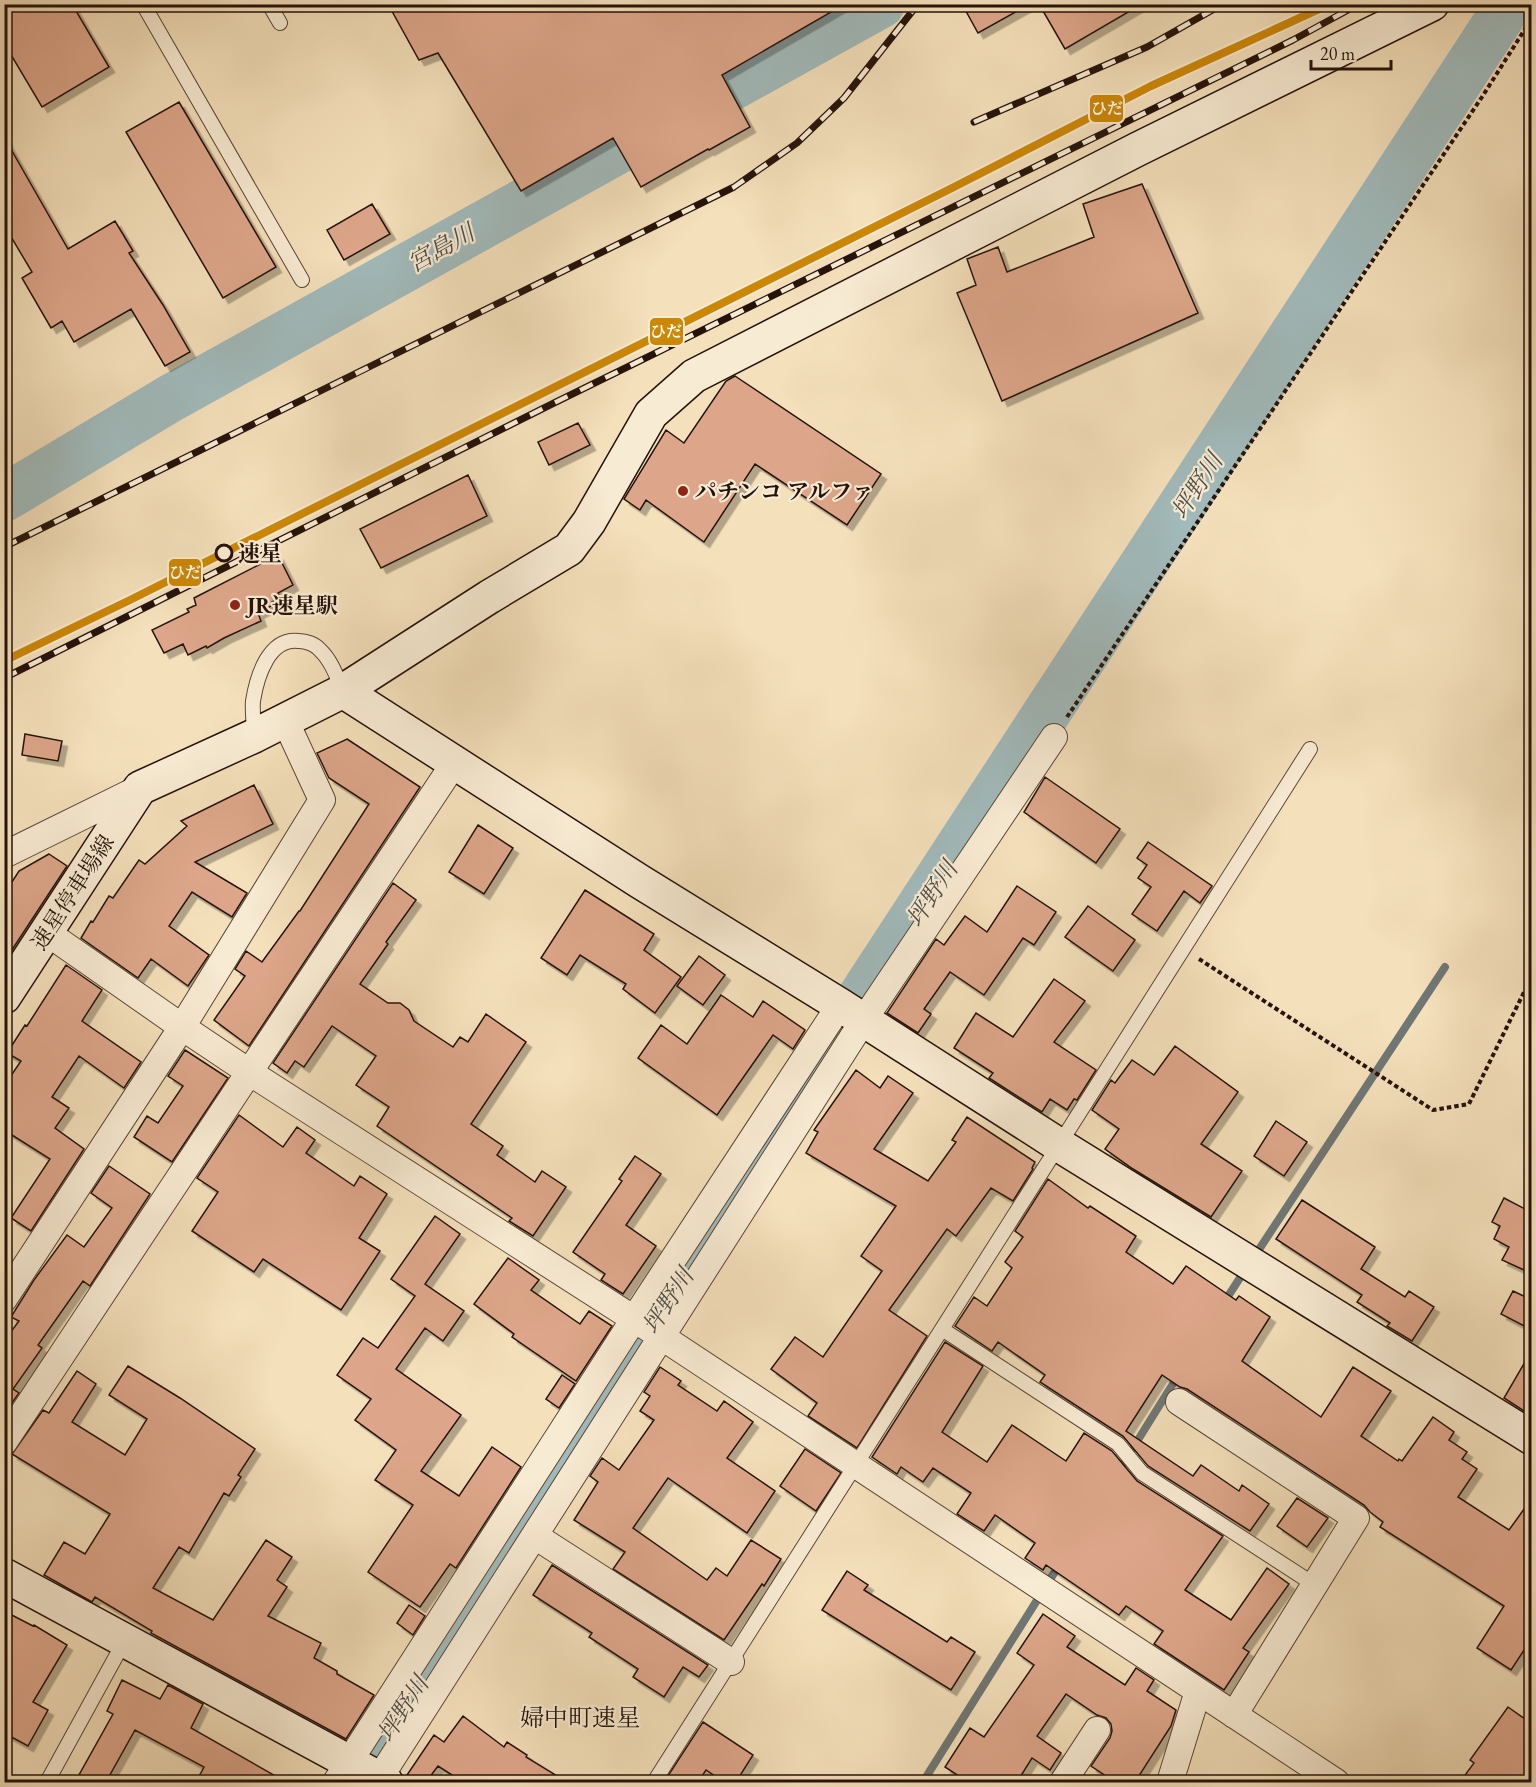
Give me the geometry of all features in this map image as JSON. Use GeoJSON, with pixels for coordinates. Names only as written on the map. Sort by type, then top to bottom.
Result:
{"type":"FeatureCollection","features":[{"type":"Feature","properties":{"kind":"street"},"geometry":{"type":"LineString","coordinates":[[4,855],[343,691],[489,597],[569,549],[589,522],[651,414],[694,376],[1138,149],[1432,4]]}},
{"type":"Feature","properties":{"kind":"street"},"geometry":{"type":"LineString","coordinates":[[343,691],[639,881],[1059,1145],[1532,1438]]}},
{"type":"Feature","properties":{"kind":"street"},"geometry":{"type":"LineString","coordinates":[[4,1299],[182,1027],[322,801],[285,720]]}},
{"type":"Feature","properties":{"kind":"street"},"geometry":{"type":"LineString","coordinates":[[343,1773],[634,1319],[851,1013],[1054,737]]}},
{"type":"Feature","properties":{"kind":"street"},"geometry":{"type":"LineString","coordinates":[[4,1443],[455,762]]}},
{"type":"Feature","properties":{"kind":"street","name":"速星停車場線"},"geometry":{"type":"LineString","coordinates":[[4,997],[140,788]]}},
{"type":"Feature","properties":{"kind":"street"},"geometry":{"type":"LineString","coordinates":[[46,932],[249,1072],[662,1337],[1336,1782]]}},
{"type":"Feature","properties":{"kind":"street"},"geometry":{"type":"LineString","coordinates":[[4,1575],[124,1640],[343,1773],[381,1781],[662,1337],[851,1013]]}},
{"type":"Feature","properties":{"kind":"street"},"geometry":{"type":"LineString","coordinates":[[1179,1402],[1356,1518],[1234,1715]]}},
{"type":"Feature","properties":{"kind":"street"},"geometry":{"type":"LineString","coordinates":[[535,1536],[731,1662]]}},
{"type":"Feature","properties":{"kind":"street"},"geometry":{"type":"LineString","coordinates":[[1170,1782],[1198,1691]]}},
{"type":"Feature","properties":{"kind":"street"},"geometry":{"type":"LineString","coordinates":[[1063,1782],[1097,1730]]}},
{"type":"Feature","properties":{"kind":"lane"},"geometry":{"type":"LineString","coordinates":[[143,4],[302,280]]}},
{"type":"Feature","properties":{"kind":"lane"},"geometry":{"type":"LineString","coordinates":[[269,4],[280,23]]}},
{"type":"Feature","properties":{"kind":"lane"},"geometry":{"type":"LineString","coordinates":[[254,736],[255,693],[269,654],[278,645],[291,640],[307,641],[320,649],[343,691]]}},
{"type":"Feature","properties":{"kind":"lane"},"geometry":{"type":"LineString","coordinates":[[654,1782],[857,1466],[1310,749]]}},
{"type":"Feature","properties":{"kind":"lane"},"geometry":{"type":"LineString","coordinates":[[942,1329],[1118,1444],[1142,1473],[1315,1585]]}},
{"type":"Feature","properties":{"kind":"lane"},"geometry":{"type":"LineString","coordinates":[[47,1782],[124,1640]]}},
{"type":"Feature","properties":{"kind":"path"},"geometry":{"type":"LineString","coordinates":[[1054,737],[1482,97],[1532,18]]}},
{"type":"Feature","properties":{"kind":"path"},"geometry":{"type":"LineString","coordinates":[[1183,949],[1433,1110],[1469,1104],[1532,980]]}},
{"type":"Feature","properties":{"kind":"building"},"geometry":{"type":"Polygon","coordinates":[[[4,4],[72,4],[109,67],[42,107],[4,43],[4,4]]]}},
{"type":"Feature","properties":{"kind":"building"},"geometry":{"type":"Polygon","coordinates":[[[388,4],[845,4],[722,75],[750,127],[641,187],[613,138],[521,191],[438,53],[419,60],[388,4]]]}},
{"type":"Feature","properties":{"kind":"building"},"geometry":{"type":"Polygon","coordinates":[[[962,4],[1030,4],[978,33],[962,4]]]}},
{"type":"Feature","properties":{"kind":"building"},"geometry":{"type":"Polygon","coordinates":[[[1039,4],[1142,4],[1065,49],[1039,4]]]}},
{"type":"Feature","properties":{"kind":"building"},"geometry":{"type":"Polygon","coordinates":[[[179,102],[276,267],[223,298],[126,132],[179,102]]]}},
{"type":"Feature","properties":{"kind":"building"},"geometry":{"type":"Polygon","coordinates":[[[4,137],[68,249],[115,221],[133,251],[129,253],[190,352],[165,366],[131,309],[74,342],[62,321],[51,328],[22,278],[32,272],[4,225],[4,137]]]}},
{"type":"Feature","properties":{"kind":"building"},"geometry":{"type":"Polygon","coordinates":[[[1142,184],[1198,313],[1002,401],[957,293],[976,285],[967,259],[998,247],[1007,272],[1094,237],[1083,204],[1142,184]]]}},
{"type":"Feature","properties":{"kind":"building"},"geometry":{"type":"Polygon","coordinates":[[[372,204],[390,234],[344,260],[327,230],[372,204]]]}},
{"type":"Feature","properties":{"kind":"building"},"geometry":{"type":"Polygon","coordinates":[[[735,376],[881,474],[847,525],[755,464],[704,542],[646,500],[640,510],[624,499],[666,430],[684,443],[726,381],[735,376]]]}},
{"type":"Feature","properties":{"kind":"building"},"geometry":{"type":"Polygon","coordinates":[[[578,423],[590,445],[549,465],[538,442],[578,423]]]}},
{"type":"Feature","properties":{"kind":"building"},"geometry":{"type":"Polygon","coordinates":[[[468,475],[487,516],[381,568],[360,529],[468,475]]]}},
{"type":"Feature","properties":{"kind":"building","name":"JR速星駅"},"geometry":{"type":"Polygon","coordinates":[[[278,555],[293,585],[278,593],[280,598],[272,602],[273,605],[258,613],[261,621],[188,655],[183,644],[164,653],[152,630],[189,612],[187,609],[196,605],[194,598],[278,555]]]}},
{"type":"Feature","properties":{"kind":"building"},"geometry":{"type":"Polygon","coordinates":[[[25,734],[62,741],[58,761],[22,755],[25,734]]]}},
{"type":"Feature","properties":{"kind":"building"},"geometry":{"type":"Polygon","coordinates":[[[347,739],[420,787],[249,1046],[214,1020],[245,976],[235,969],[246,951],[262,962],[300,911],[369,804],[329,778],[317,753],[347,739]]]}},
{"type":"Feature","properties":{"kind":"building"},"geometry":{"type":"Polygon","coordinates":[[[1045,777],[1120,829],[1096,863],[1024,812],[1045,777]]]}},
{"type":"Feature","properties":{"kind":"building"},"geometry":{"type":"Polygon","coordinates":[[[254,785],[273,824],[195,862],[247,893],[232,917],[192,892],[169,926],[209,955],[188,986],[151,959],[138,978],[81,938],[109,896],[113,898],[139,860],[145,864],[187,826],[181,821],[254,785]]]}},
{"type":"Feature","properties":{"kind":"building"},"geometry":{"type":"Polygon","coordinates":[[[478,825],[513,848],[484,894],[449,872],[478,825]]]}},
{"type":"Feature","properties":{"kind":"building"},"geometry":{"type":"Polygon","coordinates":[[[1148,842],[1212,886],[1200,903],[1184,891],[1157,931],[1132,914],[1151,887],[1138,878],[1147,865],[1137,858],[1148,842]]]}},
{"type":"Feature","properties":{"kind":"building"},"geometry":{"type":"Polygon","coordinates":[[[49,854],[67,866],[4,962],[4,894],[19,871],[49,854]]]}},
{"type":"Feature","properties":{"kind":"building"},"geometry":{"type":"Polygon","coordinates":[[[393,883],[416,900],[360,984],[388,1003],[400,1003],[409,1010],[414,1021],[453,1047],[460,1037],[468,1042],[486,1014],[526,1042],[471,1124],[503,1146],[497,1155],[535,1182],[542,1171],[566,1187],[533,1236],[509,1221],[512,1218],[377,1126],[389,1107],[356,1085],[376,1056],[332,1026],[304,1067],[295,1061],[287,1073],[273,1063],[393,883]]]}},
{"type":"Feature","properties":{"kind":"building"},"geometry":{"type":"Polygon","coordinates":[[[1017,886],[1056,912],[1034,945],[1023,938],[984,995],[950,972],[924,1009],[931,1014],[918,1033],[887,1013],[936,939],[944,945],[965,916],[987,932],[1017,886]]]}},
{"type":"Feature","properties":{"kind":"building"},"geometry":{"type":"Polygon","coordinates":[[[585,890],[654,934],[644,950],[681,977],[655,1013],[623,989],[626,984],[580,955],[567,975],[541,958],[585,890]]]}},
{"type":"Feature","properties":{"kind":"building"},"geometry":{"type":"Polygon","coordinates":[[[1088,906],[1135,940],[1113,971],[1065,937],[1088,906]]]}},
{"type":"Feature","properties":{"kind":"building"},"geometry":{"type":"Polygon","coordinates":[[[699,956],[725,975],[703,1005],[677,986],[699,956]]]}},
{"type":"Feature","properties":{"kind":"building"},"geometry":{"type":"Polygon","coordinates":[[[66,965],[102,990],[82,1021],[141,1062],[124,1088],[79,1056],[52,1097],[69,1108],[55,1128],[84,1149],[31,1231],[11,1218],[50,1159],[4,1130],[4,1086],[21,1061],[7,1053],[66,965]]]}},
{"type":"Feature","properties":{"kind":"building"},"geometry":{"type":"Polygon","coordinates":[[[1054,979],[1085,1001],[1054,1042],[1096,1070],[1077,1100],[1074,1099],[1067,1110],[1050,1099],[1042,1112],[989,1078],[993,1073],[954,1048],[976,1013],[1013,1037],[1054,979]]]}},
{"type":"Feature","properties":{"kind":"building"},"geometry":{"type":"Polygon","coordinates":[[[721,995],[753,1017],[763,1001],[805,1030],[793,1049],[773,1035],[717,1115],[638,1058],[661,1025],[687,1044],[721,995]]]}},
{"type":"Feature","properties":{"kind":"building"},"geometry":{"type":"Polygon","coordinates":[[[1175,1046],[1238,1092],[1201,1144],[1242,1171],[1211,1217],[1105,1149],[1119,1129],[1092,1110],[1111,1080],[1115,1083],[1132,1060],[1154,1075],[1175,1046]]]}},
{"type":"Feature","properties":{"kind":"building"},"geometry":{"type":"Polygon","coordinates":[[[185,1050],[228,1078],[172,1162],[134,1137],[147,1116],[158,1123],[183,1086],[168,1076],[185,1050]]]}},
{"type":"Feature","properties":{"kind":"building"},"geometry":{"type":"Polygon","coordinates":[[[856,1070],[880,1088],[888,1076],[913,1093],[874,1149],[928,1181],[956,1142],[952,1140],[967,1117],[1035,1162],[1013,1201],[991,1188],[956,1236],[947,1229],[889,1310],[927,1336],[857,1448],[808,1416],[817,1403],[771,1369],[795,1337],[823,1357],[882,1271],[861,1256],[896,1206],[806,1153],[818,1132],[814,1130],[856,1070]]]}},
{"type":"Feature","properties":{"kind":"building"},"geometry":{"type":"Polygon","coordinates":[[[239,1115],[283,1147],[297,1127],[315,1140],[306,1153],[354,1186],[360,1176],[387,1194],[359,1238],[380,1251],[341,1310],[263,1259],[254,1272],[192,1231],[218,1192],[197,1178],[239,1115]]]}},
{"type":"Feature","properties":{"kind":"building"},"geometry":{"type":"Polygon","coordinates":[[[1276,1121],[1307,1142],[1284,1176],[1254,1156],[1276,1121]]]}},
{"type":"Feature","properties":{"kind":"building"},"geometry":{"type":"Polygon","coordinates":[[[635,1156],[661,1174],[626,1225],[656,1246],[623,1294],[601,1280],[605,1274],[573,1252],[622,1181],[619,1179],[635,1156]]]}},
{"type":"Feature","properties":{"kind":"building"},"geometry":{"type":"Polygon","coordinates":[[[109,1166],[150,1194],[90,1286],[83,1281],[38,1345],[42,1348],[13,1389],[19,1393],[4,1414],[4,1341],[19,1321],[11,1317],[34,1280],[67,1235],[84,1247],[112,1208],[91,1193],[109,1166]]]}},
{"type":"Feature","properties":{"kind":"building"},"geometry":{"type":"Polygon","coordinates":[[[1048,1179],[1088,1208],[1090,1206],[1136,1236],[1126,1252],[1173,1284],[1186,1266],[1236,1300],[1239,1296],[1270,1317],[1242,1361],[1321,1417],[1353,1367],[1391,1391],[1361,1436],[1398,1461],[1399,1459],[1402,1461],[1433,1417],[1454,1432],[1449,1440],[1467,1452],[1462,1459],[1477,1469],[1458,1497],[1509,1530],[1532,1498],[1532,1638],[1511,1670],[1477,1648],[1504,1606],[1380,1527],[1383,1522],[1364,1505],[1187,1389],[1162,1375],[1126,1431],[1193,1476],[1201,1465],[1239,1491],[1242,1485],[1269,1504],[1250,1531],[1148,1466],[1123,1436],[1040,1382],[1045,1375],[998,1342],[992,1351],[955,1326],[974,1297],[987,1306],[1012,1268],[1005,1262],[1023,1237],[1015,1231],[1048,1179]]]}},
{"type":"Feature","properties":{"kind":"building"},"geometry":{"type":"Polygon","coordinates":[[[1504,1198],[1527,1210],[1532,1201],[1532,1258],[1524,1270],[1502,1260],[1509,1247],[1494,1239],[1500,1226],[1492,1222],[1504,1198]]]}},
{"type":"Feature","properties":{"kind":"building"},"geometry":{"type":"Polygon","coordinates":[[[1302,1200],[1375,1247],[1361,1269],[1405,1297],[1409,1291],[1434,1307],[1412,1341],[1387,1326],[1390,1323],[1357,1302],[1362,1295],[1276,1239],[1302,1200]]]}},
{"type":"Feature","properties":{"kind":"building"},"geometry":{"type":"Polygon","coordinates":[[[435,1216],[460,1234],[425,1284],[464,1311],[443,1341],[425,1328],[396,1369],[461,1415],[421,1471],[459,1496],[492,1447],[521,1467],[456,1568],[450,1564],[420,1607],[368,1572],[413,1505],[375,1480],[396,1450],[355,1420],[371,1399],[337,1375],[363,1338],[378,1348],[415,1296],[391,1279],[435,1216]]]}},
{"type":"Feature","properties":{"kind":"building"},"geometry":{"type":"Polygon","coordinates":[[[508,1258],[539,1280],[531,1290],[580,1324],[589,1311],[612,1326],[576,1381],[512,1337],[514,1334],[474,1304],[508,1258]]]}},
{"type":"Feature","properties":{"kind":"building"},"geometry":{"type":"Polygon","coordinates":[[[1513,1291],[1532,1300],[1532,1330],[1501,1314],[1513,1291]]]}},
{"type":"Feature","properties":{"kind":"building"},"geometry":{"type":"Polygon","coordinates":[[[945,1342],[983,1366],[942,1432],[987,1462],[1012,1425],[1066,1461],[1084,1433],[1112,1451],[1137,1481],[1223,1536],[1185,1590],[1231,1620],[1267,1568],[1289,1584],[1243,1648],[1249,1652],[1224,1690],[1154,1644],[1163,1631],[1126,1606],[1119,1615],[1046,1565],[1043,1570],[1025,1558],[1035,1543],[995,1515],[984,1531],[957,1514],[971,1493],[933,1468],[923,1482],[901,1467],[897,1474],[872,1457],[945,1342]]]}},
{"type":"Feature","properties":{"kind":"building"},"geometry":{"type":"Polygon","coordinates":[[[1532,1350],[1532,1416],[1504,1398],[1532,1350]]]}},
{"type":"Feature","properties":{"kind":"building"},"geometry":{"type":"Polygon","coordinates":[[[128,1366],[255,1449],[238,1475],[241,1477],[229,1496],[224,1493],[189,1553],[179,1547],[153,1588],[213,1620],[266,1540],[292,1557],[277,1580],[287,1587],[268,1616],[321,1643],[314,1658],[374,1695],[346,1739],[151,1633],[152,1631],[95,1597],[92,1602],[44,1575],[64,1542],[85,1554],[110,1514],[12,1454],[43,1410],[49,1413],[77,1371],[96,1384],[72,1422],[125,1455],[147,1419],[109,1395],[128,1366]]]}},
{"type":"Feature","properties":{"kind":"building"},"geometry":{"type":"Polygon","coordinates":[[[660,1367],[681,1381],[678,1385],[717,1411],[724,1401],[753,1422],[727,1458],[775,1491],[747,1533],[668,1478],[633,1528],[707,1580],[716,1568],[727,1576],[751,1540],[781,1559],[724,1640],[613,1569],[625,1552],[574,1520],[598,1482],[590,1476],[602,1458],[619,1470],[654,1420],[640,1411],[650,1396],[644,1392],[660,1367]]]}},
{"type":"Feature","properties":{"kind":"building"},"geometry":{"type":"Polygon","coordinates":[[[562,1375],[575,1384],[559,1408],[546,1399],[562,1375]]]}},
{"type":"Feature","properties":{"kind":"building"},"geometry":{"type":"Polygon","coordinates":[[[805,1449],[841,1473],[816,1511],[780,1486],[805,1449]]]}},
{"type":"Feature","properties":{"kind":"building"},"geometry":{"type":"Polygon","coordinates":[[[1297,1498],[1328,1518],[1307,1547],[1277,1526],[1297,1498]]]}},
{"type":"Feature","properties":{"kind":"building"},"geometry":{"type":"Polygon","coordinates":[[[552,1565],[708,1665],[699,1677],[683,1667],[664,1697],[633,1677],[638,1669],[589,1637],[592,1633],[533,1595],[552,1565]]]}},
{"type":"Feature","properties":{"kind":"building"},"geometry":{"type":"Polygon","coordinates":[[[847,1571],[868,1585],[864,1590],[947,1642],[951,1637],[975,1652],[951,1690],[822,1610],[847,1571]]]}},
{"type":"Feature","properties":{"kind":"building"},"geometry":{"type":"Polygon","coordinates":[[[409,1605],[425,1616],[413,1635],[397,1623],[409,1605]]]}},
{"type":"Feature","properties":{"kind":"building"},"geometry":{"type":"Polygon","coordinates":[[[4,1611],[34,1625],[67,1645],[33,1702],[48,1710],[28,1746],[4,1733],[4,1611]]]}},
{"type":"Feature","properties":{"kind":"building"},"geometry":{"type":"Polygon","coordinates":[[[1043,1614],[1075,1636],[1067,1647],[1125,1685],[1136,1668],[1154,1680],[1147,1691],[1176,1710],[1171,1726],[1135,1782],[1115,1782],[1091,1766],[1110,1738],[1111,1724],[1106,1718],[1097,1715],[1066,1694],[1037,1736],[1061,1753],[1050,1770],[1032,1758],[1017,1782],[968,1782],[945,1767],[970,1728],[984,1737],[1034,1665],[1017,1653],[1043,1614]]]}},
{"type":"Feature","properties":{"kind":"building"},"geometry":{"type":"Polygon","coordinates":[[[122,1680],[160,1699],[168,1685],[203,1704],[191,1728],[286,1782],[196,1782],[204,1767],[135,1730],[106,1782],[75,1782],[113,1714],[107,1711],[122,1680]]]}},
{"type":"Feature","properties":{"kind":"building"},"geometry":{"type":"Polygon","coordinates":[[[1508,1707],[1532,1724],[1532,1782],[1460,1782],[1474,1763],[1470,1760],[1508,1707]]]}},
{"type":"Feature","properties":{"kind":"building"},"geometry":{"type":"Polygon","coordinates":[[[463,1716],[504,1747],[507,1742],[527,1755],[526,1757],[567,1782],[463,1782],[438,1766],[426,1782],[418,1782],[407,1775],[434,1735],[444,1742],[463,1716]]]}},
{"type":"Feature","properties":{"kind":"building"},"geometry":{"type":"Polygon","coordinates":[[[703,1722],[753,1755],[736,1782],[724,1782],[706,1770],[698,1782],[664,1782],[703,1722]]]}},
{"type":"Feature","properties":{"kind":"waterway","name":"宮島川"},"geometry":{"type":"LineString","coordinates":[[4,498],[171,398],[881,4]]}},
{"type":"Feature","properties":{"kind":"waterway","name":"坪野川"},"geometry":{"type":"LineString","coordinates":[[356,1782],[866,990],[1509,4]]}},
{"type":"Feature","properties":{"kind":"waterway"},"geometry":{"type":"LineString","coordinates":[[1254,1257],[1445,967]]}},
{"type":"Feature","properties":{"kind":"waterway"},"geometry":{"type":"LineString","coordinates":[[1223,1304],[1247,1267]]}},
{"type":"Feature","properties":{"kind":"waterway"},"geometry":{"type":"LineString","coordinates":[[1118,1472],[1179,1374]]}},
{"type":"Feature","properties":{"kind":"waterway"},"geometry":{"type":"LineString","coordinates":[[923,1782],[1061,1562]]}},
{"type":"Feature","properties":{"kind":"railway"},"geometry":{"type":"LineString","coordinates":[[4,547],[734,187],[797,143],[844,98],[918,4]]}},
{"type":"Feature","properties":{"kind":"railway"},"geometry":{"type":"LineString","coordinates":[[974,122],[1147,47],[1223,4]]}},
{"type":"Feature","properties":{"kind":"railway"},"geometry":{"type":"LineString","coordinates":[[4,678],[554,403],[1293,40],[1359,4]]}},
{"type":"Feature","properties":{"kind":"transit line","name":"ひだ"},"geometry":{"type":"LineString","coordinates":[[4,661],[952,188],[1151,86],[1330,4]]}},
{"type":"Feature","properties":{"kind":"place","name":"パチンコ アルファ"},"geometry":{"type":"Point","coordinates":[683,491]}},
{"type":"Feature","properties":{"kind":"place","name":"速星"},"geometry":{"type":"Point","coordinates":[224,553]}},
{"type":"Feature","properties":{"kind":"place","name":"JR速星駅"},"geometry":{"type":"Point","coordinates":[235,605]}},
{"type":"Feature","properties":{"kind":"district","name":"婦中町速星"},"geometry":{"type":"Point","coordinates":[580,1718]}}]}
